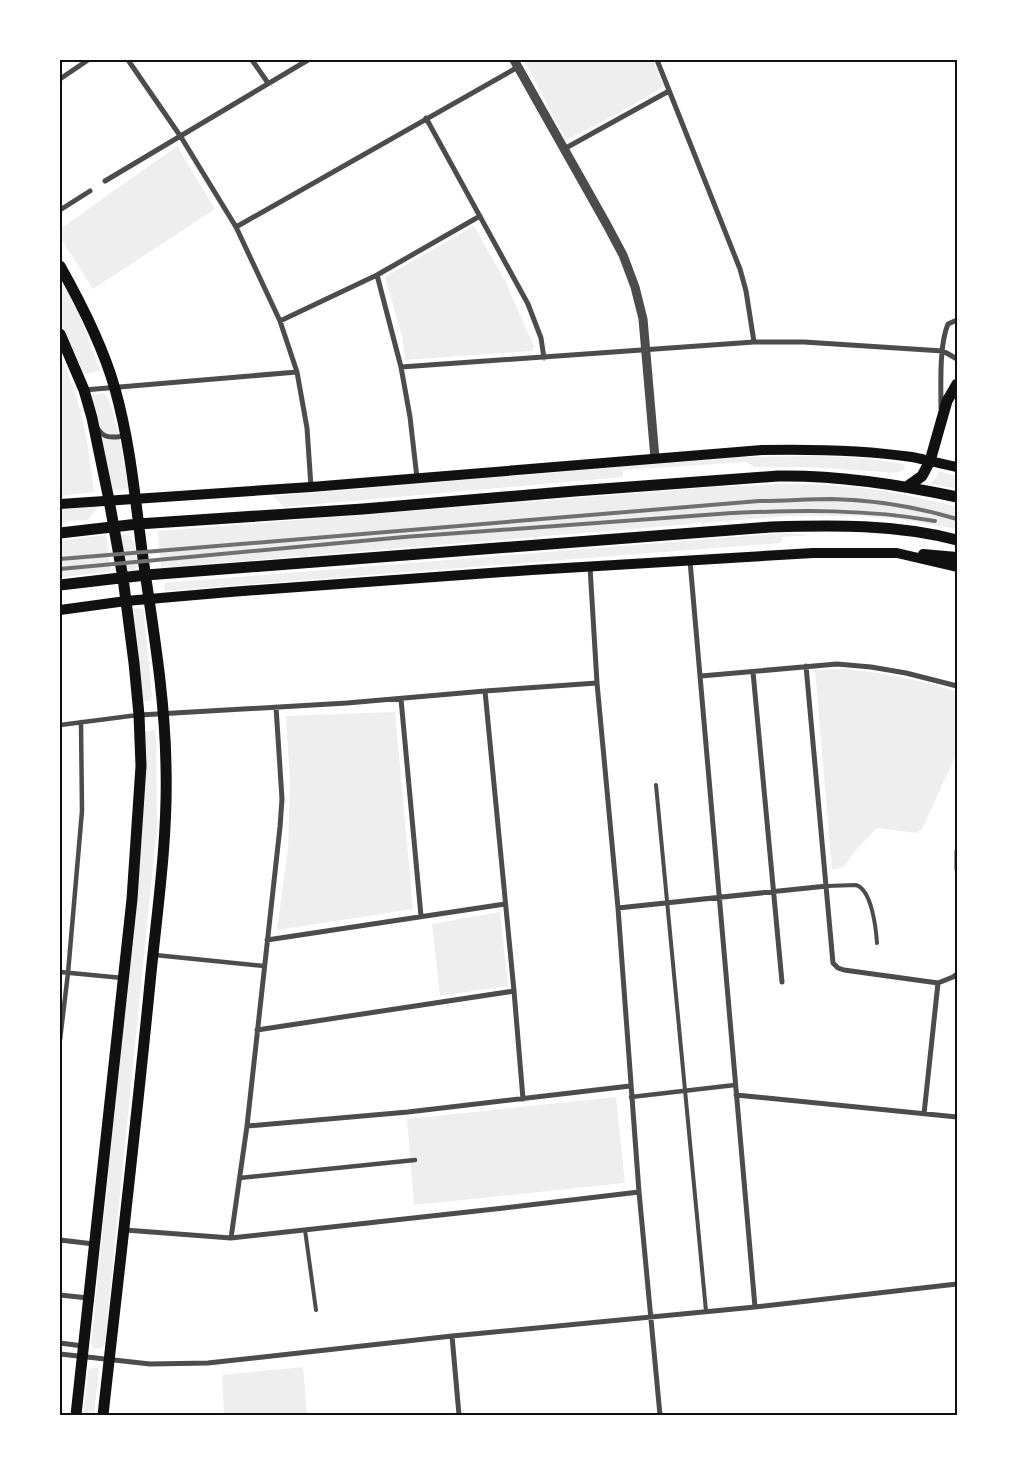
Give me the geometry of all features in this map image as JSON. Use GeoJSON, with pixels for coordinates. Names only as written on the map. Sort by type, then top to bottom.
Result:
{"type":"FeatureCollection","features":[{"type":"Feature","properties":{"kind":"main road"},"geometry":{"type":"LineString","coordinates":[[60,266],[90,323],[114,386],[126,436],[164,713],[167,810],[104,1415]]}},
{"type":"Feature","properties":{"kind":"main road"},"geometry":{"type":"LineString","coordinates":[[60,334],[84,390],[92,418],[109,500],[126,601],[139,715],[141,766],[132,899],[76,1415]]}},
{"type":"Feature","properties":{"kind":"main road"},"geometry":{"type":"LineString","coordinates":[[908,486],[922,476],[930,461],[947,400],[957,384]]}},
{"type":"Feature","properties":{"kind":"main road"},"geometry":{"type":"LineString","coordinates":[[60,504],[417,479],[762,450],[876,454],[930,461],[957,467]]}},
{"type":"Feature","properties":{"kind":"main road"},"geometry":{"type":"LineString","coordinates":[[60,533],[138,524],[363,509],[575,490],[778,476],[852,479],[908,486],[957,497]]}},
{"type":"Feature","properties":{"kind":"main road"},"geometry":{"type":"LineString","coordinates":[[60,585],[146,576],[771,527],[865,526],[957,540]]}},
{"type":"Feature","properties":{"kind":"main road"},"geometry":{"type":"LineString","coordinates":[[60,610],[149,599],[813,553],[937,554],[957,557]]}},
{"type":"Feature","properties":{"kind":"main road"},"geometry":{"type":"LineString","coordinates":[[897,553],[957,567]]}},
{"type":"Feature","properties":{"kind":"street"},"geometry":{"type":"LineString","coordinates":[[60,79],[88,60]]}},
{"type":"Feature","properties":{"kind":"street"},"geometry":{"type":"LineString","coordinates":[[128,60],[181,137],[236,227],[280,321],[297,372],[307,428],[311,487]]}},
{"type":"Feature","properties":{"kind":"street"},"geometry":{"type":"LineString","coordinates":[[252,60],[268,83]]}},
{"type":"Feature","properties":{"kind":"street"},"geometry":{"type":"LineString","coordinates":[[106,181],[308,60]]}},
{"type":"Feature","properties":{"kind":"street"},"geometry":{"type":"LineString","coordinates":[[657,60],[740,269],[746,291],[754,342]]}},
{"type":"Feature","properties":{"kind":"street"},"geometry":{"type":"LineString","coordinates":[[236,227],[516,64],[623,255],[635,287],[644,319],[655,458]]}},
{"type":"Feature","properties":{"kind":"street"},"geometry":{"type":"LineString","coordinates":[[564,149],[669,91]]}},
{"type":"Feature","properties":{"kind":"street"},"geometry":{"type":"LineString","coordinates":[[426,118],[535,320],[541,338],[544,358]]}},
{"type":"Feature","properties":{"kind":"street"},"geometry":{"type":"LineString","coordinates":[[60,210],[90,191]]}},
{"type":"Feature","properties":{"kind":"street"},"geometry":{"type":"LineString","coordinates":[[280,321],[377,275],[480,216]]}},
{"type":"Feature","properties":{"kind":"street"},"geometry":{"type":"LineString","coordinates":[[377,275],[402,367],[417,479]]}},
{"type":"Feature","properties":{"kind":"street"},"geometry":{"type":"LineString","coordinates":[[940,423],[940,385],[943,351],[947,327],[950,323],[957,320]]}},
{"type":"Feature","properties":{"kind":"street"},"geometry":{"type":"LineString","coordinates":[[402,367],[754,342],[804,342],[943,351],[957,360]]}},
{"type":"Feature","properties":{"kind":"street"},"geometry":{"type":"LineString","coordinates":[[84,390],[297,372]]}},
{"type":"Feature","properties":{"kind":"street"},"geometry":{"type":"LineString","coordinates":[[92,418],[104,436],[126,436]]}},
{"type":"Feature","properties":{"kind":"street"},"geometry":{"type":"LineString","coordinates":[[690,561],[755,1306]]}},
{"type":"Feature","properties":{"kind":"street"},"geometry":{"type":"LineString","coordinates":[[590,567],[598,683],[618,908],[638,1192],[660,1415]]}},
{"type":"Feature","properties":{"kind":"street"},"geometry":{"type":"LineString","coordinates":[[701,676],[837,664],[906,673],[957,686]]}},
{"type":"Feature","properties":{"kind":"street"},"geometry":{"type":"LineString","coordinates":[[806,666],[833,963],[838,968],[938,983],[957,974]]}},
{"type":"Feature","properties":{"kind":"street"},"geometry":{"type":"LineString","coordinates":[[754,672],[782,982]]}},
{"type":"Feature","properties":{"kind":"street"},"geometry":{"type":"LineString","coordinates":[[60,724],[164,713],[401,699],[598,683]]}},
{"type":"Feature","properties":{"kind":"street"},"geometry":{"type":"LineString","coordinates":[[485,691],[523,1100]]}},
{"type":"Feature","properties":{"kind":"street"},"geometry":{"type":"LineString","coordinates":[[401,699],[421,916]]}},
{"type":"Feature","properties":{"kind":"street"},"geometry":{"type":"LineString","coordinates":[[230,1238],[247,1126],[280,836],[282,798],[276,707]]}},
{"type":"Feature","properties":{"kind":"street"},"geometry":{"type":"LineString","coordinates":[[60,1040],[68,973],[82,811],[81,722]]}},
{"type":"Feature","properties":{"kind":"street"},"geometry":{"type":"LineString","coordinates":[[957,851],[957,869]]}},
{"type":"Feature","properties":{"kind":"street"},"geometry":{"type":"LineString","coordinates":[[618,908],[827,886]]}},
{"type":"Feature","properties":{"kind":"street"},"geometry":{"type":"LineString","coordinates":[[267,940],[505,904]]}},
{"type":"Feature","properties":{"kind":"street"},"geometry":{"type":"LineString","coordinates":[[153,955],[264,966]]}},
{"type":"Feature","properties":{"kind":"street"},"geometry":{"type":"LineString","coordinates":[[60,972],[123,978]]}},
{"type":"Feature","properties":{"kind":"street"},"geometry":{"type":"LineString","coordinates":[[924,1114],[938,983]]}},
{"type":"Feature","properties":{"kind":"street"},"geometry":{"type":"LineString","coordinates":[[257,1030],[514,991]]}},
{"type":"Feature","properties":{"kind":"street"},"geometry":{"type":"LineString","coordinates":[[631,1097],[735,1085]]}},
{"type":"Feature","properties":{"kind":"street"},"geometry":{"type":"LineString","coordinates":[[247,1126],[523,1100],[630,1086]]}},
{"type":"Feature","properties":{"kind":"street"},"geometry":{"type":"LineString","coordinates":[[736,1095],[957,1117]]}},
{"type":"Feature","properties":{"kind":"street"},"geometry":{"type":"LineString","coordinates":[[240,1178],[415,1160]]}},
{"type":"Feature","properties":{"kind":"street"},"geometry":{"type":"LineString","coordinates":[[124,1230],[230,1238],[638,1192]]}},
{"type":"Feature","properties":{"kind":"street"},"geometry":{"type":"LineString","coordinates":[[60,1240],[95,1244]]}},
{"type":"Feature","properties":{"kind":"street"},"geometry":{"type":"LineString","coordinates":[[60,1343],[109,1360],[150,1364],[208,1363],[957,1284]]}},
{"type":"Feature","properties":{"kind":"street"},"geometry":{"type":"LineString","coordinates":[[60,1295],[89,1298]]}},
{"type":"Feature","properties":{"kind":"street"},"geometry":{"type":"LineString","coordinates":[[452,1336],[459,1415]]}},
{"type":"Feature","properties":{"kind":"street"},"geometry":{"type":"LineString","coordinates":[[60,1354],[83,1352]]}},
{"type":"Feature","properties":{"kind":"lane"},"geometry":{"type":"LineString","coordinates":[[656,785],[706,1311]]}},
{"type":"Feature","properties":{"kind":"lane"},"geometry":{"type":"LineString","coordinates":[[827,886],[860,886],[866,894],[875,924],[877,943]]}},
{"type":"Feature","properties":{"kind":"lane"},"geometry":{"type":"LineString","coordinates":[[304,1230],[316,1310]]}},
{"type":"Feature","properties":{"kind":"shaded area"},"geometry":{"type":"Polygon","coordinates":[[[524,60],[653,60],[664,86],[616,115],[566,140],[524,60]]]}},
{"type":"Feature","properties":{"kind":"shaded area"},"geometry":{"type":"Polygon","coordinates":[[[177,146],[215,209],[93,289],[60,237],[60,229],[177,146]]]}},
{"type":"Feature","properties":{"kind":"shaded area"},"geometry":{"type":"Polygon","coordinates":[[[474,226],[505,281],[534,346],[532,351],[405,360],[402,336],[385,277],[474,226]]]}},
{"type":"Feature","properties":{"kind":"shaded area"},"geometry":{"type":"Polygon","coordinates":[[[60,278],[83,324],[100,371],[81,375],[60,323],[60,278]]]}},
{"type":"Feature","properties":{"kind":"shaded area"},"geometry":{"type":"Polygon","coordinates":[[[60,356],[79,405],[90,457],[94,492],[60,496],[60,356]]]}},
{"type":"Feature","properties":{"kind":"shaded area"},"geometry":{"type":"Polygon","coordinates":[[[103,393],[112,408],[122,451],[128,488],[122,490],[111,489],[91,398],[93,395],[103,393]]]}},
{"type":"Feature","properties":{"kind":"shaded area"},"geometry":{"type":"Polygon","coordinates":[[[816,456],[863,458],[904,464],[905,468],[898,473],[807,467],[754,467],[746,462],[623,470],[623,477],[284,507],[273,496],[743,457],[816,456]]]}},
{"type":"Feature","properties":{"kind":"shaded area"},"geometry":{"type":"Polygon","coordinates":[[[940,471],[957,476],[957,489],[931,484],[940,471]]]}},
{"type":"Feature","properties":{"kind":"shaded area"},"geometry":{"type":"Polygon","coordinates":[[[778,484],[854,487],[896,493],[951,505],[957,507],[957,529],[898,519],[857,516],[788,516],[161,568],[158,531],[714,487],[778,484]]]}},
{"type":"Feature","properties":{"kind":"shaded area"},"geometry":{"type":"Polygon","coordinates":[[[99,506],[87,520],[60,522],[60,510],[99,506]]]}},
{"type":"Feature","properties":{"kind":"shaded area"},"geometry":{"type":"Polygon","coordinates":[[[783,533],[811,535],[783,537],[780,543],[165,591],[164,583],[783,533]]]}},
{"type":"Feature","properties":{"kind":"shaded area"},"geometry":{"type":"Polygon","coordinates":[[[128,534],[135,546],[137,557],[135,571],[130,572],[126,569],[121,535],[128,534]]]}},
{"type":"Feature","properties":{"kind":"shaded area"},"geometry":{"type":"Polygon","coordinates":[[[106,535],[111,571],[60,578],[60,541],[106,535]]]}},
{"type":"Feature","properties":{"kind":"shaded area"},"geometry":{"type":"Polygon","coordinates":[[[134,608],[143,609],[144,613],[152,696],[150,701],[142,701],[132,610],[134,608]]]}},
{"type":"Feature","properties":{"kind":"shaded area"},"geometry":{"type":"Polygon","coordinates":[[[846,669],[902,678],[957,692],[957,753],[922,829],[916,833],[877,828],[853,853],[844,867],[832,870],[815,670],[846,669]]]}},
{"type":"Feature","properties":{"kind":"shaded area"},"geometry":{"type":"Polygon","coordinates":[[[395,712],[413,909],[277,930],[288,848],[290,785],[286,716],[395,712]]]}},
{"type":"Feature","properties":{"kind":"shaded area"},"geometry":{"type":"Polygon","coordinates":[[[154,730],[156,732],[157,826],[105,1344],[101,1348],[93,1348],[91,1343],[138,879],[144,732],[154,730]]]}},
{"type":"Feature","properties":{"kind":"shaded area"},"geometry":{"type":"Polygon","coordinates":[[[500,912],[508,986],[440,996],[432,924],[500,912]]]}},
{"type":"Feature","properties":{"kind":"shaded area"},"geometry":{"type":"Polygon","coordinates":[[[616,1097],[625,1183],[414,1205],[407,1119],[616,1097]]]}},
{"type":"Feature","properties":{"kind":"shaded area"},"geometry":{"type":"Polygon","coordinates":[[[303,1367],[307,1415],[224,1415],[222,1375],[303,1367]]]}},
{"type":"Feature","properties":{"kind":"shaded area"},"geometry":{"type":"Polygon","coordinates":[[[92,1368],[98,1368],[99,1370],[94,1415],[83,1415],[88,1371],[92,1368]]]}},
{"type":"Feature","properties":{"kind":"railway"},"geometry":{"type":"LineString","coordinates":[[60,559],[759,501],[832,499],[864,501],[911,508],[957,519]]}},
{"type":"Feature","properties":{"kind":"railway"},"geometry":{"type":"LineString","coordinates":[[60,569],[404,537],[732,513],[834,511],[884,514],[935,521]]}}]}
